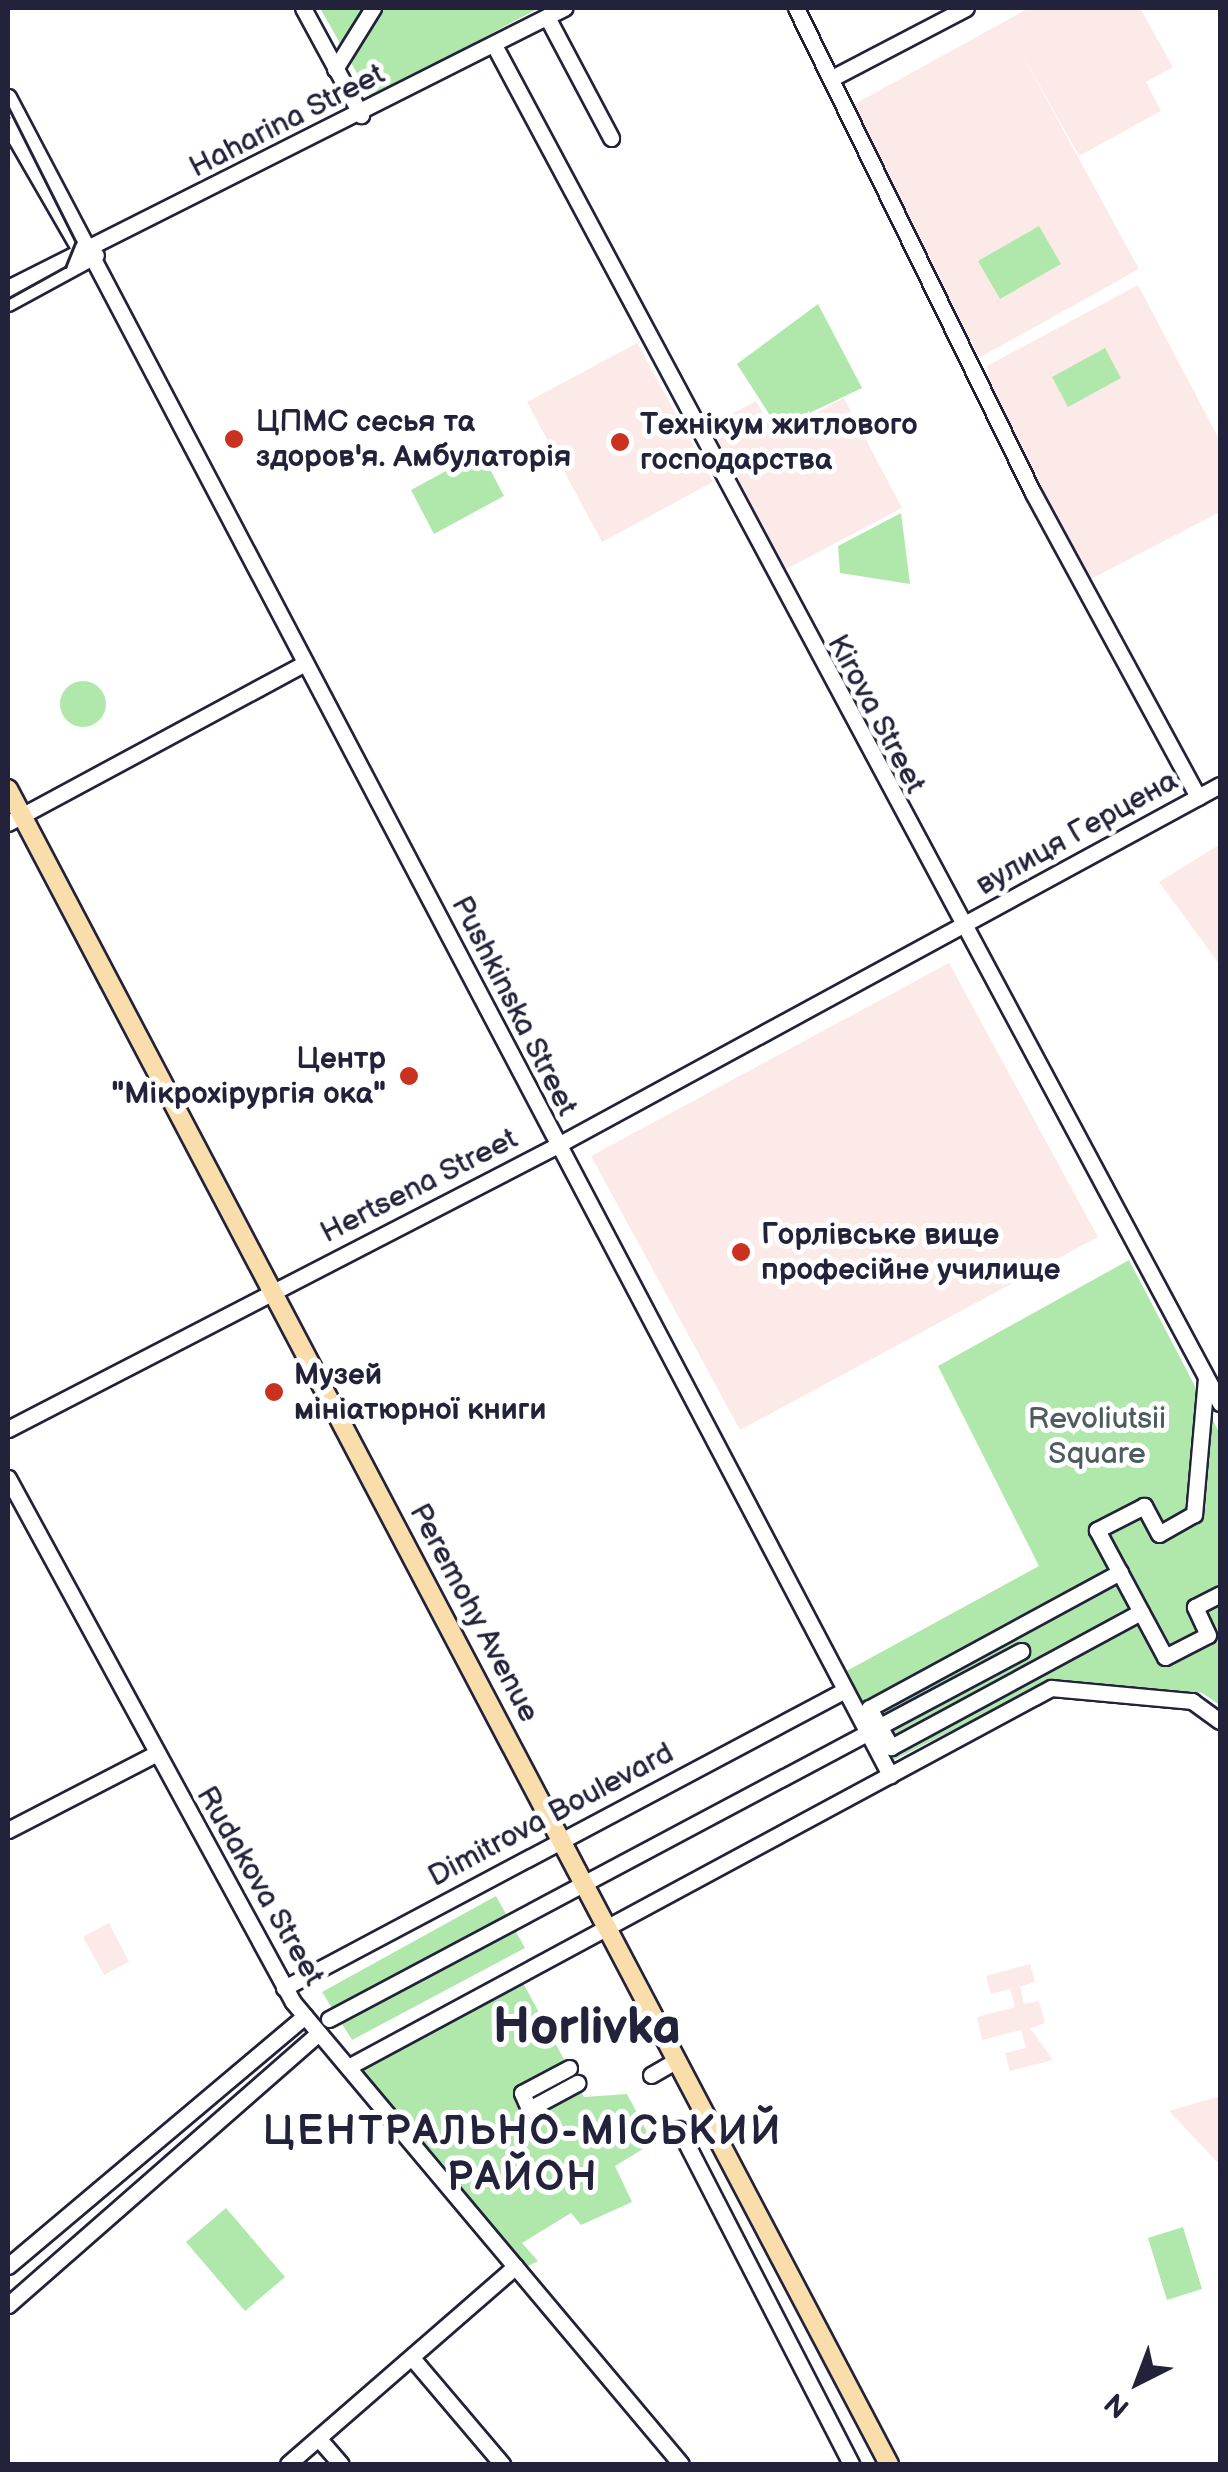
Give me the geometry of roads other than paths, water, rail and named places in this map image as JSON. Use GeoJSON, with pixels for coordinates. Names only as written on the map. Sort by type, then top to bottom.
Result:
{"type":"FeatureCollection","features":[{"type":"Feature","properties":{"kind":"main road","name":"Peremohy Avenue"},"geometry":{"type":"LineString","coordinates":[[8,790],[14,819],[274,1292],[889,2464]]}},
{"type":"Feature","properties":{"kind":"street"},"geometry":{"type":"LineString","coordinates":[[303,8],[360,115]]}},
{"type":"Feature","properties":{"kind":"street"},"geometry":{"type":"LineString","coordinates":[[335,69],[373,8]]}},
{"type":"Feature","properties":{"kind":"street","name":"Haharina Street"},"geometry":{"type":"LineString","coordinates":[[8,303],[85,256],[564,8]]}},
{"type":"Feature","properties":{"kind":"street"},"geometry":{"type":"LineString","coordinates":[[796,8],[1033,493],[1198,797]]}},
{"type":"Feature","properties":{"kind":"street"},"geometry":{"type":"LineString","coordinates":[[832,78],[966,8]]}},
{"type":"Feature","properties":{"kind":"street"},"geometry":{"type":"LineString","coordinates":[[547,17],[612,138]]}},
{"type":"Feature","properties":{"kind":"street","name":"Kirova Street"},"geometry":{"type":"LineString","coordinates":[[494,45],[960,929],[1220,1403]]}},
{"type":"Feature","properties":{"kind":"street","name":"Pushkinska Street"},"geometry":{"type":"LineString","coordinates":[[8,96],[85,256],[305,664],[843,1690],[872,1729],[890,1775]]}},
{"type":"Feature","properties":{"kind":"street","name":"Pushkinska Street"},"geometry":{"type":"LineString","coordinates":[[8,125],[63,230],[85,256]]}},
{"type":"Feature","properties":{"kind":"street"},"geometry":{"type":"LineString","coordinates":[[54,263],[63,230]]}},
{"type":"Feature","properties":{"kind":"street","name":"Haharina Street"},"geometry":{"type":"LineString","coordinates":[[8,288],[54,263],[85,256]]}},
{"type":"Feature","properties":{"kind":"street"},"geometry":{"type":"LineString","coordinates":[[14,819],[305,664]]}},
{"type":"Feature","properties":{"kind":"street","name":"вулиця Герцена"},"geometry":{"type":"LineString","coordinates":[[960,929],[1218,788]]}},
{"type":"Feature","properties":{"kind":"street","name":"Hertsena Street"},"geometry":{"type":"LineString","coordinates":[[8,1430],[556,1146],[960,929]]}},
{"type":"Feature","properties":{"kind":"street"},"geometry":{"type":"LineString","coordinates":[[1206,1378],[1194,1514],[1158,1534],[1144,1506],[1097,1530],[1166,1657],[1208,1635],[1195,1607],[1220,1594]]}},
{"type":"Feature","properties":{"kind":"street","name":"Rudakova Street"},"geometry":{"type":"LineString","coordinates":[[8,1478],[284,1988],[304,2016],[324,2026],[348,2067],[681,2464]]}},
{"type":"Feature","properties":{"kind":"street"},"geometry":{"type":"LineString","coordinates":[[1120,1572],[869,1708],[872,1729],[891,1746],[1141,1612]]}},
{"type":"Feature","properties":{"kind":"street"},"geometry":{"type":"LineString","coordinates":[[1012,1632],[1032,1671]]}},
{"type":"Feature","properties":{"kind":"street"},"geometry":{"type":"LineString","coordinates":[[8,2305],[324,2026],[1021,1651]]}},
{"type":"Feature","properties":{"kind":"street"},"geometry":{"type":"LineString","coordinates":[[348,2067],[1060,1684],[1192,1701],[1220,1721]]}},
{"type":"Feature","properties":{"kind":"street","name":"Dimitrova Boulevard"},"geometry":{"type":"LineString","coordinates":[[284,1988],[843,1690]]}},
{"type":"Feature","properties":{"kind":"street"},"geometry":{"type":"LineString","coordinates":[[8,1830],[154,1754]]}},
{"type":"Feature","properties":{"kind":"street"},"geometry":{"type":"LineString","coordinates":[[8,2266],[304,2016]]}},
{"type":"Feature","properties":{"kind":"street"},"geometry":{"type":"LineString","coordinates":[[651,2075],[677,2060]]}},
{"type":"Feature","properties":{"kind":"street"},"geometry":{"type":"LineString","coordinates":[[569,2068],[522,2093],[518,2104],[529,2108],[577,2084]]}},
{"type":"Feature","properties":{"kind":"street"},"geometry":{"type":"LineString","coordinates":[[679,2129],[851,2464]]}},
{"type":"Feature","properties":{"kind":"street"},"geometry":{"type":"LineString","coordinates":[[288,2464],[515,2267]]}},
{"type":"Feature","properties":{"kind":"street"},"geometry":{"type":"LineString","coordinates":[[413,2359],[502,2464]]}},
{"type":"Feature","properties":{"kind":"street"},"geometry":{"type":"LineString","coordinates":[[319,2439],[341,2464]]}},
{"type":"Feature","properties":{"kind":"tram line"},"geometry":{"type":"LineString","coordinates":[[8,106],[76,242],[66,267],[8,299]]}},
{"type":"Feature","properties":{"kind":"place","name":"ЦПМС сесья та здоров'я. Амбулаторія"},"geometry":{"type":"Point","coordinates":[234,439]}},
{"type":"Feature","properties":{"kind":"place","name":"Технікум житлового господарства"},"geometry":{"type":"Point","coordinates":[620,442]}},
{"type":"Feature","properties":{"kind":"place","name":"Центр \"Мікрохірургія ока\""},"geometry":{"type":"Point","coordinates":[409,1076]}},
{"type":"Feature","properties":{"kind":"place","name":"Горлівське вище професійне училище"},"geometry":{"type":"Point","coordinates":[741,1252]}},
{"type":"Feature","properties":{"kind":"place","name":"Музей мініатюрної книги"},"geometry":{"type":"Point","coordinates":[274,1392]}},
{"type":"Feature","properties":{"kind":"district","name":"Horlivka"},"geometry":{"type":"Point","coordinates":[587,2029]}},
{"type":"Feature","properties":{"kind":"district","name":"ЦЕНТРАЛЬНО-МІСЬКИЙ РАЙОН"},"geometry":{"type":"Point","coordinates":[523,2155]}},
{"type":"Feature","properties":{"kind":"park label","name":"Revoliutsii Square"},"geometry":{"type":"Point","coordinates":[1097,1436]}}]}
